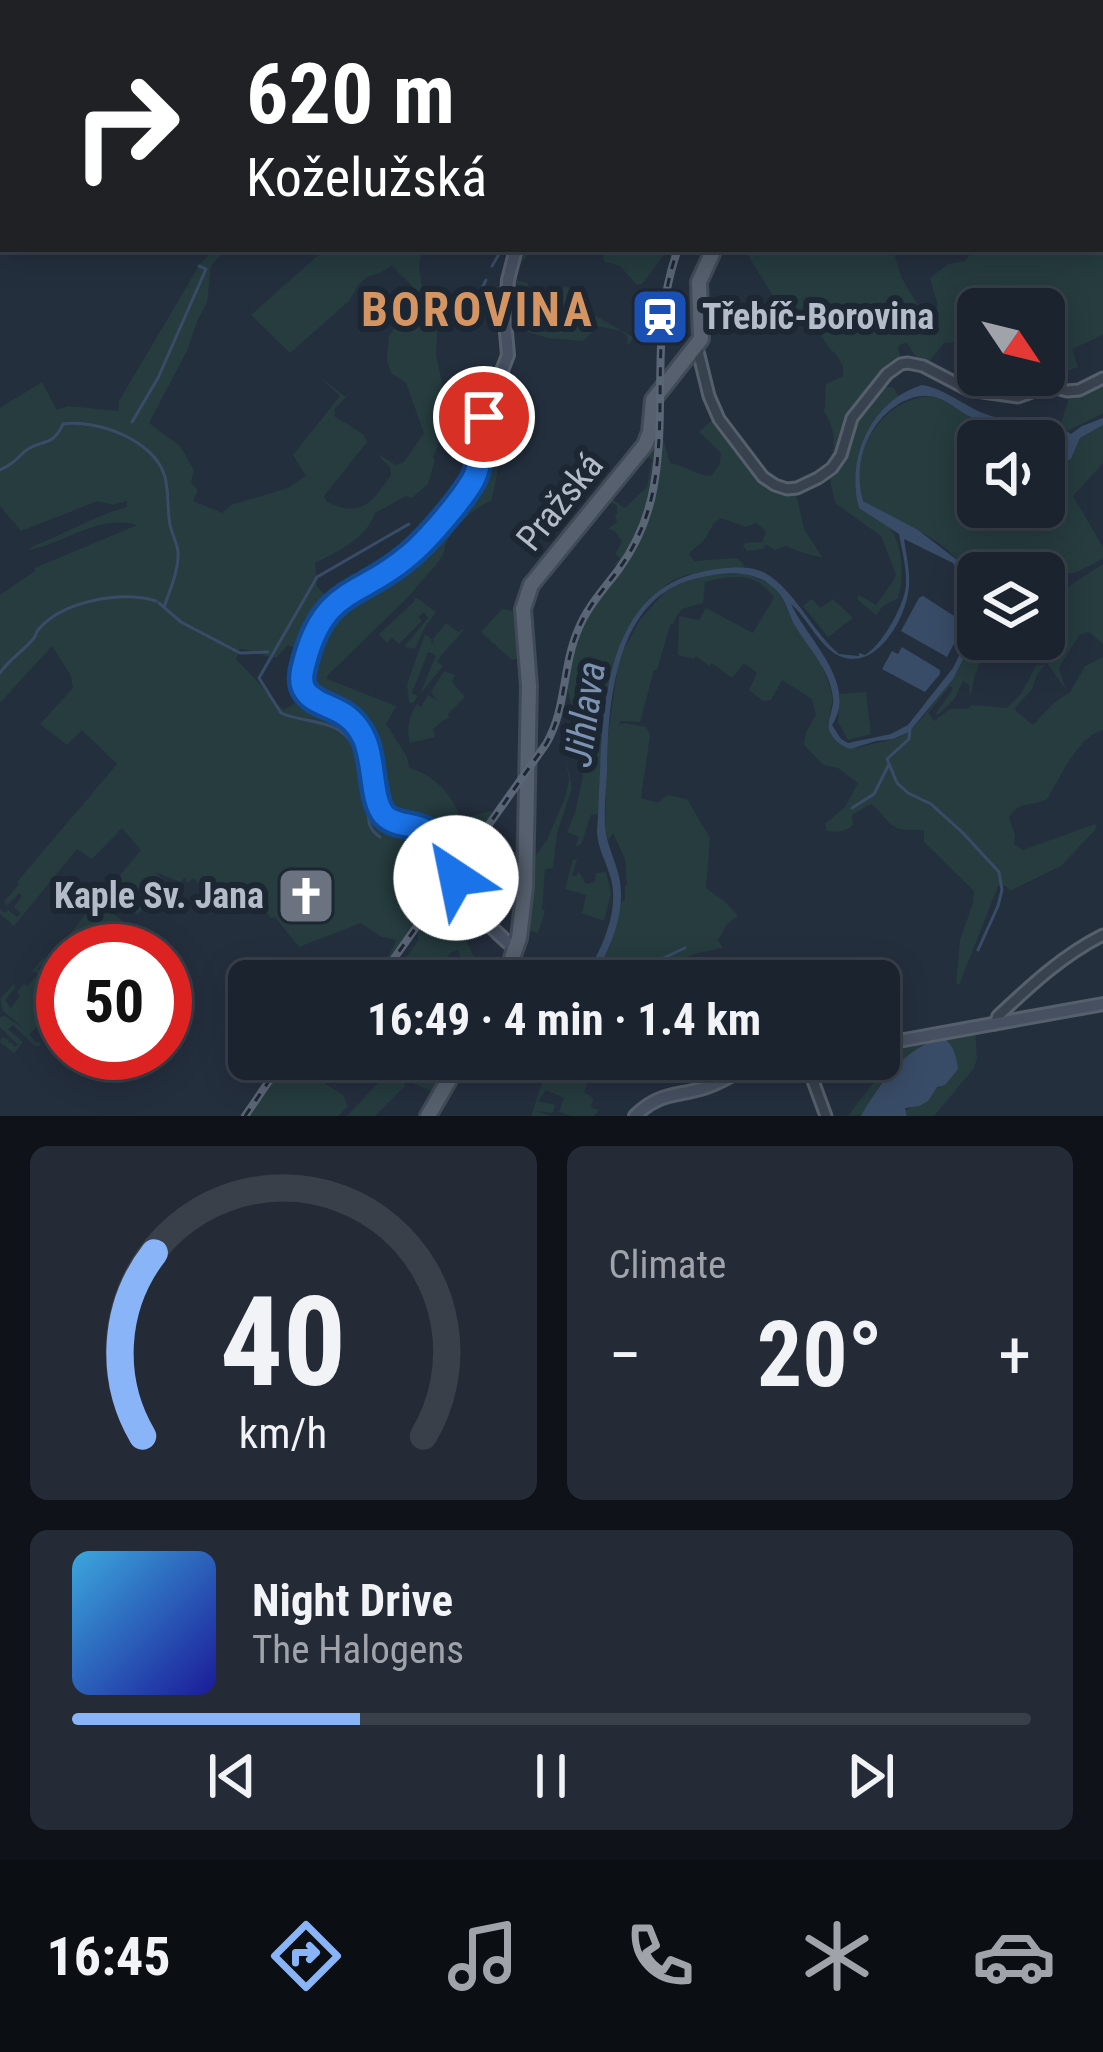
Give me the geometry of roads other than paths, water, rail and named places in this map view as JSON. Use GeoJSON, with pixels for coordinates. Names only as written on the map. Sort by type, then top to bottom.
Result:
{"type":"FeatureCollection","features":[{"type":"Feature","properties":{"kind":"main road"},"geometry":{"type":"LineString","coordinates":[[514,946],[466,894],[431,834],[383,814],[361,731],[343,712],[307,693],[302,676],[313,632],[325,614],[410,555],[474,478],[483,419],[508,355],[505,321],[515,252]]}},
{"type":"Feature","properties":{"kind":"main road"},"geometry":{"type":"LineString","coordinates":[[699,343],[699,282],[713,252]]}},
{"type":"Feature","properties":{"kind":"main road","name":"Pražská"},"geometry":{"type":"LineString","coordinates":[[510,960],[526,887],[526,597],[552,558],[641,451],[650,432],[653,400],[699,343]]}},
{"type":"Feature","properties":{"kind":"main road"},"geometry":{"type":"LineString","coordinates":[[900,1040],[1103,1004]]}},
{"type":"Feature","properties":{"kind":"main road"},"geometry":{"type":"LineString","coordinates":[[430,1114],[449,1080]]}},
{"type":"Feature","properties":{"kind":"main road"},"geometry":{"type":"LineString","coordinates":[[635,1116],[667,1095],[723,1080]]}},
{"type":"Feature","properties":{"kind":"street"},"geometry":{"type":"LineString","coordinates":[[699,343],[709,396],[719,419],[758,472],[788,489],[832,468],[852,418],[886,374],[901,364],[922,366],[980,393],[1018,397],[1049,386],[1079,390],[1103,378]]}},
{"type":"Feature","properties":{"kind":"street"},"geometry":{"type":"LineString","coordinates":[[995,1024],[1047,972],[1103,935]]}},
{"type":"Feature","properties":{"kind":"street"},"geometry":{"type":"LineString","coordinates":[[813,1080],[826,1116]]}},
{"type":"Feature","properties":{"kind":"water"},"geometry":{"type":"Polygon","coordinates":[[[922,385],[986,414],[1022,420],[977,420],[942,400],[920,396],[886,414],[865,445],[860,482],[863,501],[918,530],[957,560],[957,570],[953,563],[904,539],[909,579],[903,611],[879,648],[855,659],[842,657],[827,647],[791,604],[835,678],[839,709],[832,725],[848,743],[891,734],[908,725],[957,660],[962,660],[953,679],[909,732],[850,749],[829,728],[831,687],[776,590],[757,577],[721,574],[667,590],[632,631],[614,687],[605,826],[621,886],[620,907],[607,951],[602,960],[594,960],[613,905],[611,879],[597,832],[604,718],[621,642],[639,611],[665,587],[701,572],[742,568],[758,570],[776,581],[839,654],[859,656],[872,650],[897,614],[906,586],[899,534],[859,508],[856,489],[866,433],[889,404],[922,385]]]}},
{"type":"Feature","properties":{"kind":"water"},"geometry":{"type":"Polygon","coordinates":[[[1103,418],[1103,425],[1080,438],[1071,459],[1065,461],[1065,430],[1071,434],[1103,418]]]}},
{"type":"Feature","properties":{"kind":"water"},"geometry":{"type":"Polygon","coordinates":[[[923,596],[957,618],[957,638],[947,657],[901,631],[923,596]]]}},
{"type":"Feature","properties":{"kind":"water"},"geometry":{"type":"Polygon","coordinates":[[[902,647],[940,670],[925,692],[882,669],[892,651],[898,654],[902,647]]]}},
{"type":"Feature","properties":{"kind":"water"},"geometry":{"type":"Polygon","coordinates":[[[943,1038],[952,1047],[958,1069],[945,1085],[937,1087],[928,1101],[905,1108],[907,1116],[861,1116],[885,1080],[900,1080],[900,1064],[905,1058],[943,1038]]]}},
{"type":"Feature","properties":{"kind":"waterway"},"geometry":{"type":"LineString","coordinates":[[492,266],[500,252]]}},
{"type":"Feature","properties":{"kind":"waterway"},"geometry":{"type":"LineString","coordinates":[[132,422],[158,378],[206,269],[199,266]]}},
{"type":"Feature","properties":{"kind":"waterway"},"geometry":{"type":"LineString","coordinates":[[477,299],[486,280]]}},
{"type":"Feature","properties":{"kind":"waterway"},"geometry":{"type":"LineString","coordinates":[[0,470],[55,437],[63,424],[108,429],[150,452],[165,477],[178,552],[164,607]]}},
{"type":"Feature","properties":{"kind":"waterway"},"geometry":{"type":"LineString","coordinates":[[380,837],[369,823],[366,777],[350,741],[330,726],[281,713],[259,678],[317,577],[409,524]]}},
{"type":"Feature","properties":{"kind":"waterway"},"geometry":{"type":"LineString","coordinates":[[0,673],[62,611],[110,598],[156,601]]}},
{"type":"Feature","properties":{"kind":"waterway"},"geometry":{"type":"LineString","coordinates":[[159,603],[181,622],[240,653],[268,652]]}},
{"type":"Feature","properties":{"kind":"waterway"},"geometry":{"type":"LineString","coordinates":[[910,729],[909,739],[887,759],[897,783],[931,804],[999,872],[998,906],[978,950]]}},
{"type":"Feature","properties":{"kind":"waterway"},"geometry":{"type":"LineString","coordinates":[[852,808],[874,794],[888,766]]}},
{"type":"Feature","properties":{"kind":"waterway"},"geometry":{"type":"LineString","coordinates":[[428,853],[436,862],[456,916]]}},
{"type":"Feature","properties":{"kind":"waterway"},"geometry":{"type":"LineString","coordinates":[[659,960],[685,948]]}},
{"type":"Feature","properties":{"kind":"railway"},"geometry":{"type":"LineString","coordinates":[[393,960],[546,744],[558,716],[578,630],[641,529],[658,455],[661,337],[677,252]]}},
{"type":"Feature","properties":{"kind":"railway"},"geometry":{"type":"LineString","coordinates":[[245,1116],[270,1080]]}},
{"type":"Feature","properties":{"kind":"place","name":"Třebíč-Borovina"},"geometry":{"type":"Point","coordinates":[660,317]}},
{"type":"Feature","properties":{"kind":"place","name":"Kaple Sv. Jana"},"geometry":{"type":"Point","coordinates":[306,896]}},
{"type":"Feature","properties":{"kind":"district","name":"BOROVINA"},"geometry":{"type":"Point","coordinates":[478,309]}},
{"type":"Feature","properties":{"kind":"water label","name":"Jihlava"},"geometry":{"type":"Point","coordinates":[585,714]}}]}
